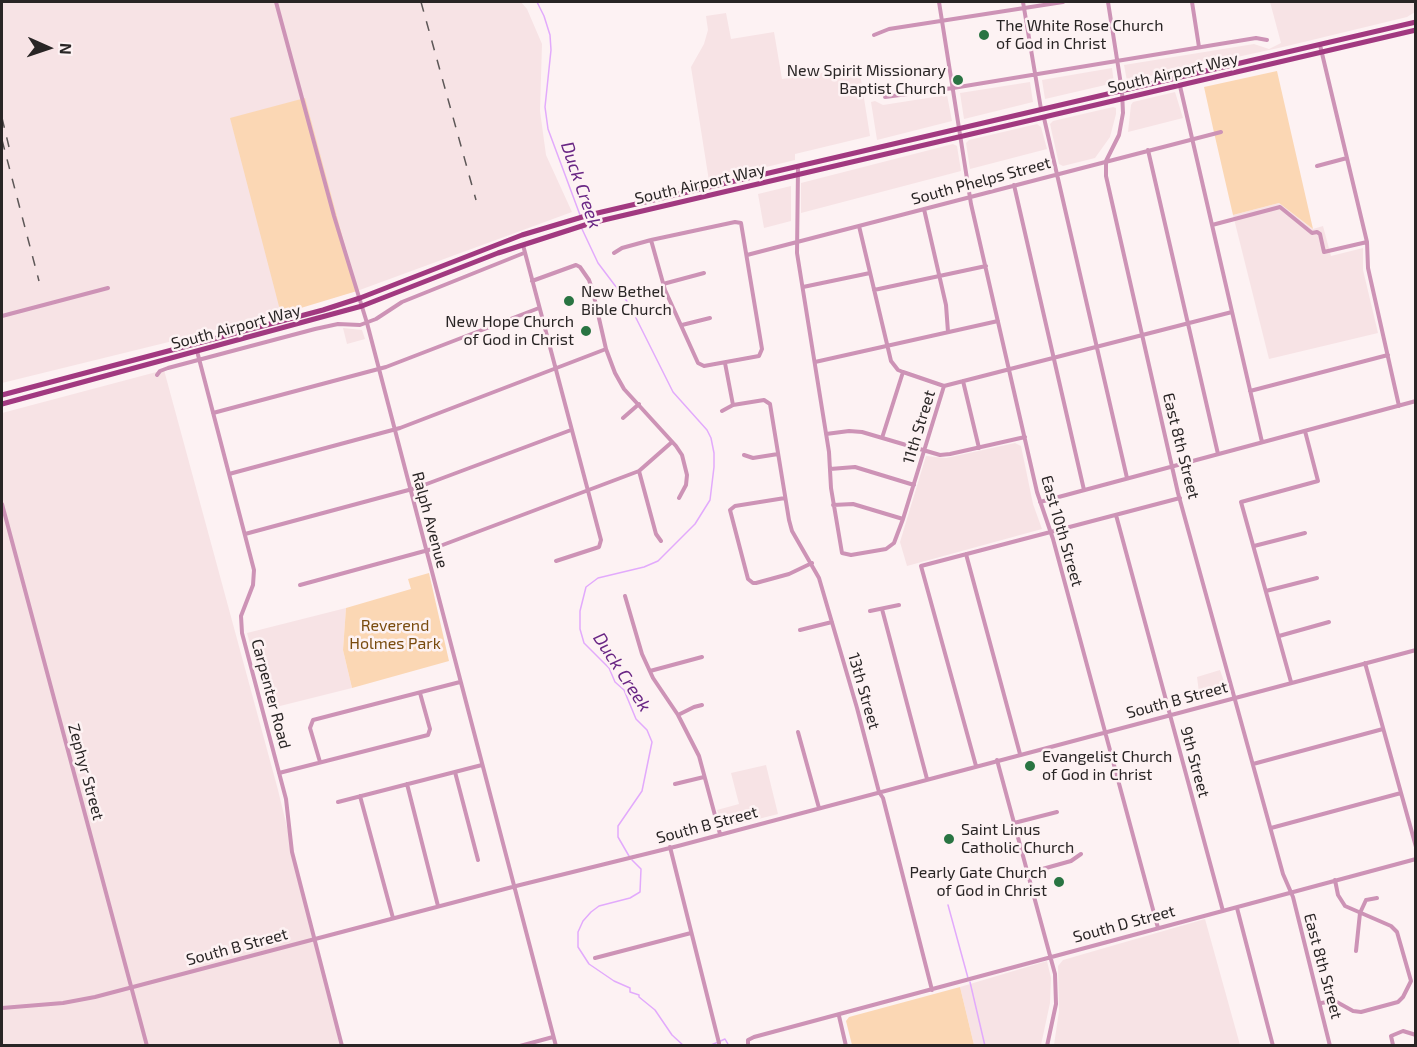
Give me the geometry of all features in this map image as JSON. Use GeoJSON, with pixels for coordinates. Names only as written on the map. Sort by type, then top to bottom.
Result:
{"type":"FeatureCollection","features":[{"type":"Feature","properties":{"kind":"main road","name":"South Airport Way"},"geometry":{"type":"LineString","coordinates":[[2,395],[323,310],[515,238],[587,216],[1416,22]]}},
{"type":"Feature","properties":{"kind":"main road","name":"South Airport Way"},"geometry":{"type":"LineString","coordinates":[[2,404],[362,306],[523,244],[589,224],[1416,30]]}},
{"type":"Feature","properties":{"kind":"street","name":"Ralph Avenue"},"geometry":{"type":"LineString","coordinates":[[276,2],[334,216],[367,323],[556,1046]]}},
{"type":"Feature","properties":{"kind":"street","name":"East 10th Street"},"geometry":{"type":"LineString","coordinates":[[939,2],[970,196],[1040,502],[1051,533],[1158,927]]}},
{"type":"Feature","properties":{"kind":"street"},"geometry":{"type":"LineString","coordinates":[[1023,2],[1041,109]]}},
{"type":"Feature","properties":{"kind":"street"},"geometry":{"type":"LineString","coordinates":[[874,35],[889,29],[1063,2]]}},
{"type":"Feature","properties":{"kind":"street"},"geometry":{"type":"LineString","coordinates":[[1106,161],[1121,128],[1123,113],[1122,91],[1108,2]]}},
{"type":"Feature","properties":{"kind":"street"},"geometry":{"type":"LineString","coordinates":[[1192,2],[1199,47]]}},
{"type":"Feature","properties":{"kind":"street"},"geometry":{"type":"LineString","coordinates":[[885,97],[1035,75],[1256,38],[1267,40]]}},
{"type":"Feature","properties":{"kind":"street"},"geometry":{"type":"LineString","coordinates":[[1320,45],[1366,242],[1368,268],[1399,406]]}},
{"type":"Feature","properties":{"kind":"street"},"geometry":{"type":"LineString","coordinates":[[1180,86],[1262,442]]}},
{"type":"Feature","properties":{"kind":"street"},"geometry":{"type":"LineString","coordinates":[[1044,118],[1127,478]]}},
{"type":"Feature","properties":{"kind":"street","name":"South Phelps Street"},"geometry":{"type":"LineString","coordinates":[[747,255],[1221,132]]}},
{"type":"Feature","properties":{"kind":"street"},"geometry":{"type":"LineString","coordinates":[[1148,150],[1218,454]]}},
{"type":"Feature","properties":{"kind":"street"},"geometry":{"type":"LineString","coordinates":[[1317,166],[1347,158]]}},
{"type":"Feature","properties":{"kind":"street","name":"East 8th Street"},"geometry":{"type":"LineString","coordinates":[[1106,161],[1106,176],[1180,498],[1291,893],[1321,1003],[1330,1046]]}},
{"type":"Feature","properties":{"kind":"street"},"geometry":{"type":"LineString","coordinates":[[798,168],[796,243],[826,435],[833,505],[853,504],[903,519]]}},
{"type":"Feature","properties":{"kind":"street"},"geometry":{"type":"LineString","coordinates":[[1014,185],[1084,489]]}},
{"type":"Feature","properties":{"kind":"street"},"geometry":{"type":"LineString","coordinates":[[1212,225],[1280,207],[1312,233],[1320,234],[1324,252],[1366,242]]}},
{"type":"Feature","properties":{"kind":"street"},"geometry":{"type":"LineString","coordinates":[[924,209],[946,305],[948,332]]}},
{"type":"Feature","properties":{"kind":"street"},"geometry":{"type":"LineString","coordinates":[[614,253],[622,248],[651,240],[735,222],[741,223],[762,349],[759,356],[725,363],[699,364],[663,284],[651,240]]}},
{"type":"Feature","properties":{"kind":"street","name":"11th Street"},"geometry":{"type":"LineString","coordinates":[[833,505],[842,553],[851,555],[889,547],[896,539],[903,519],[944,386],[903,372],[893,364],[859,226]]}},
{"type":"Feature","properties":{"kind":"street"},"geometry":{"type":"LineString","coordinates":[[523,244],[600,544],[599,547],[556,561]]}},
{"type":"Feature","properties":{"kind":"street"},"geometry":{"type":"LineString","coordinates":[[157,375],[168,368],[332,325],[367,323],[402,302],[524,253]]}},
{"type":"Feature","properties":{"kind":"street"},"geometry":{"type":"LineString","coordinates":[[532,281],[576,265],[589,280],[610,364],[624,389],[682,455],[687,475],[686,485],[679,498]]}},
{"type":"Feature","properties":{"kind":"street"},"geometry":{"type":"LineString","coordinates":[[874,290],[986,266]]}},
{"type":"Feature","properties":{"kind":"street"},"geometry":{"type":"LineString","coordinates":[[663,284],[704,273]]}},
{"type":"Feature","properties":{"kind":"street"},"geometry":{"type":"LineString","coordinates":[[803,287],[870,273]]}},
{"type":"Feature","properties":{"kind":"street"},"geometry":{"type":"LineString","coordinates":[[2,316],[108,288]]}},
{"type":"Feature","properties":{"kind":"street"},"geometry":{"type":"LineString","coordinates":[[213,413],[379,369],[539,308]]}},
{"type":"Feature","properties":{"kind":"street"},"geometry":{"type":"LineString","coordinates":[[944,386],[1010,371],[1232,312]]}},
{"type":"Feature","properties":{"kind":"street"},"geometry":{"type":"LineString","coordinates":[[682,325],[710,318]]}},
{"type":"Feature","properties":{"kind":"street"},"geometry":{"type":"LineString","coordinates":[[815,362],[998,321]]}},
{"type":"Feature","properties":{"kind":"street"},"geometry":{"type":"LineString","coordinates":[[229,474],[395,430],[606,349]]}},
{"type":"Feature","properties":{"kind":"street","name":"Carpenter Road"},"geometry":{"type":"LineString","coordinates":[[197,351],[254,575],[252,589],[241,616],[241,627],[288,811],[292,852],[342,1046]]}},
{"type":"Feature","properties":{"kind":"street"},"geometry":{"type":"LineString","coordinates":[[1250,391],[1388,355]]}},
{"type":"Feature","properties":{"kind":"street"},"geometry":{"type":"LineString","coordinates":[[722,411],[733,405],[725,363]]}},
{"type":"Feature","properties":{"kind":"street"},"geometry":{"type":"LineString","coordinates":[[882,438],[903,372]]}},
{"type":"Feature","properties":{"kind":"street"},"geometry":{"type":"LineString","coordinates":[[963,381],[979,448]]}},
{"type":"Feature","properties":{"kind":"street","name":"13th Street"},"geometry":{"type":"LineString","coordinates":[[733,405],[764,400],[769,402],[792,531],[819,578],[879,792],[883,798],[932,990]]}},
{"type":"Feature","properties":{"kind":"street"},"geometry":{"type":"LineString","coordinates":[[1040,502],[1416,401]]}},
{"type":"Feature","properties":{"kind":"street"},"geometry":{"type":"LineString","coordinates":[[623,418],[639,404]]}},
{"type":"Feature","properties":{"kind":"street"},"geometry":{"type":"LineString","coordinates":[[245,534],[410,490],[570,430]]}},
{"type":"Feature","properties":{"kind":"street"},"geometry":{"type":"LineString","coordinates":[[826,435],[856,431],[924,451],[946,455],[1025,437]]}},
{"type":"Feature","properties":{"kind":"street"},"geometry":{"type":"LineString","coordinates":[[1291,682],[1241,502],[1318,481],[1305,431]]}},
{"type":"Feature","properties":{"kind":"street"},"geometry":{"type":"LineString","coordinates":[[300,585],[426,551],[639,471],[672,442]]}},
{"type":"Feature","properties":{"kind":"street"},"geometry":{"type":"LineString","coordinates":[[744,455],[753,458],[778,454]]}},
{"type":"Feature","properties":{"kind":"street"},"geometry":{"type":"LineString","coordinates":[[830,469],[855,467],[914,485]]}},
{"type":"Feature","properties":{"kind":"street"},"geometry":{"type":"LineString","coordinates":[[639,471],[656,534],[661,541]]}},
{"type":"Feature","properties":{"kind":"street"},"geometry":{"type":"LineString","coordinates":[[785,498],[735,506],[730,510],[748,579],[756,583],[789,574],[812,563]]}},
{"type":"Feature","properties":{"kind":"street"},"geometry":{"type":"LineString","coordinates":[[976,766],[921,566],[1180,498]]}},
{"type":"Feature","properties":{"kind":"street","name":"Zephyr Street"},"geometry":{"type":"LineString","coordinates":[[2,504],[147,1046]]}},
{"type":"Feature","properties":{"kind":"street","name":"9th Street"},"geometry":{"type":"LineString","coordinates":[[1116,515],[1223,910]]}},
{"type":"Feature","properties":{"kind":"street"},"geometry":{"type":"LineString","coordinates":[[1254,546],[1305,533]]}},
{"type":"Feature","properties":{"kind":"street"},"geometry":{"type":"LineString","coordinates":[[966,554],[1020,754]]}},
{"type":"Feature","properties":{"kind":"street"},"geometry":{"type":"LineString","coordinates":[[1266,591],[1317,578]]}},
{"type":"Feature","properties":{"kind":"street"},"geometry":{"type":"LineString","coordinates":[[625,596],[642,654],[658,687],[678,716],[699,756],[720,834]]}},
{"type":"Feature","properties":{"kind":"street"},"geometry":{"type":"LineString","coordinates":[[870,611],[899,605]]}},
{"type":"Feature","properties":{"kind":"street"},"geometry":{"type":"LineString","coordinates":[[882,609],[927,779]]}},
{"type":"Feature","properties":{"kind":"street"},"geometry":{"type":"LineString","coordinates":[[800,630],[832,622]]}},
{"type":"Feature","properties":{"kind":"street"},"geometry":{"type":"LineString","coordinates":[[1279,636],[1329,622]]}},
{"type":"Feature","properties":{"kind":"street","name":"South B Street"},"geometry":{"type":"LineString","coordinates":[[2,1008],[71,1002],[131,987],[1416,650]]}},
{"type":"Feature","properties":{"kind":"street"},"geometry":{"type":"LineString","coordinates":[[650,671],[702,657]]}},
{"type":"Feature","properties":{"kind":"street"},"geometry":{"type":"LineString","coordinates":[[1365,663],[1416,847]]}},
{"type":"Feature","properties":{"kind":"street"},"geometry":{"type":"LineString","coordinates":[[320,762],[310,728],[313,720],[460,682]]}},
{"type":"Feature","properties":{"kind":"street"},"geometry":{"type":"LineString","coordinates":[[279,773],[428,735],[430,729],[420,693]]}},
{"type":"Feature","properties":{"kind":"street"},"geometry":{"type":"LineString","coordinates":[[678,716],[694,706],[702,705]]}},
{"type":"Feature","properties":{"kind":"street"},"geometry":{"type":"LineString","coordinates":[[1254,764],[1383,729]]}},
{"type":"Feature","properties":{"kind":"street"},"geometry":{"type":"LineString","coordinates":[[798,732],[819,808]]}},
{"type":"Feature","properties":{"kind":"street"},"geometry":{"type":"LineString","coordinates":[[997,760],[1051,956],[1056,996],[1047,1046]]}},
{"type":"Feature","properties":{"kind":"street"},"geometry":{"type":"LineString","coordinates":[[338,802],[482,765]]}},
{"type":"Feature","properties":{"kind":"street"},"geometry":{"type":"LineString","coordinates":[[455,772],[478,860]]}},
{"type":"Feature","properties":{"kind":"street"},"geometry":{"type":"LineString","coordinates":[[675,784],[704,777]]}},
{"type":"Feature","properties":{"kind":"street"},"geometry":{"type":"LineString","coordinates":[[407,784],[438,906]]}},
{"type":"Feature","properties":{"kind":"street"},"geometry":{"type":"LineString","coordinates":[[1271,828],[1401,793]]}},
{"type":"Feature","properties":{"kind":"street"},"geometry":{"type":"LineString","coordinates":[[360,796],[393,918]]}},
{"type":"Feature","properties":{"kind":"street"},"geometry":{"type":"LineString","coordinates":[[1014,823],[1057,812]]}},
{"type":"Feature","properties":{"kind":"street"},"geometry":{"type":"LineString","coordinates":[[670,847],[719,1042]]}},
{"type":"Feature","properties":{"kind":"street"},"geometry":{"type":"LineString","coordinates":[[1028,873],[1071,861],[1081,854]]}},
{"type":"Feature","properties":{"kind":"street","name":"South D Street"},"geometry":{"type":"LineString","coordinates":[[748,1046],[748,1040],[754,1037],[1416,859]]}},
{"type":"Feature","properties":{"kind":"street"},"geometry":{"type":"LineString","coordinates":[[1321,1003],[1335,1001],[1353,1011],[1361,1012],[1398,1002],[1409,985],[1410,976],[1397,932],[1391,926],[1344,905],[1338,895],[1335,880]]}},
{"type":"Feature","properties":{"kind":"street"},"geometry":{"type":"LineString","coordinates":[[1356,951],[1360,914],[1366,900],[1377,898]]}},
{"type":"Feature","properties":{"kind":"street"},"geometry":{"type":"LineString","coordinates":[[1236,908],[1273,1046]]}},
{"type":"Feature","properties":{"kind":"street"},"geometry":{"type":"LineString","coordinates":[[595,958],[691,933]]}},
{"type":"Feature","properties":{"kind":"street"},"geometry":{"type":"LineString","coordinates":[[839,1016],[846,1046]]}},
{"type":"Feature","properties":{"kind":"street"},"geometry":{"type":"LineString","coordinates":[[1393,1045],[1391,1036],[1402,1031],[1416,1035]]}},
{"type":"Feature","properties":{"kind":"street"},"geometry":{"type":"LineString","coordinates":[[520,1046],[553,1037]]}},
{"type":"Feature","properties":{"kind":"shaded area"},"geometry":{"type":"Polygon","coordinates":[[[2,2],[521,2],[527,9],[542,44],[540,111],[546,155],[572,212],[357,291],[185,338],[2,383],[2,2]]]}},
{"type":"Feature","properties":{"kind":"shaded area"},"geometry":{"type":"Polygon","coordinates":[[[1270,2],[1414,2],[1415,12],[1407,17],[1283,47],[1127,81],[1124,65],[1254,44],[1269,49],[1281,43],[1270,2]]]}},
{"type":"Feature","properties":{"kind":"shaded area"},"geometry":{"type":"Polygon","coordinates":[[[726,13],[731,39],[774,32],[782,79],[859,67],[870,136],[795,154],[795,160],[709,181],[691,67],[704,44],[708,30],[706,16],[726,13]]]}},
{"type":"Feature","properties":{"kind":"shaded area"},"geometry":{"type":"Polygon","coordinates":[[[1112,68],[1114,83],[1045,99],[1042,80],[1112,68]]]}},
{"type":"Feature","properties":{"kind":"shaded area"},"geometry":{"type":"Polygon","coordinates":[[[1030,82],[1033,102],[964,119],[960,93],[1030,82]]]}},
{"type":"Feature","properties":{"kind":"shaded area"},"geometry":{"type":"Polygon","coordinates":[[[1175,92],[1183,118],[1128,132],[1133,102],[1175,92]]]}},
{"type":"Feature","properties":{"kind":"shaded area"},"geometry":{"type":"Polygon","coordinates":[[[947,95],[952,121],[877,140],[871,102],[875,101],[883,105],[947,95]]]}},
{"type":"Feature","properties":{"kind":"shaded area"},"geometry":{"type":"Polygon","coordinates":[[[1116,108],[1116,114],[1110,137],[1095,158],[1063,166],[1059,164],[1050,124],[1053,121],[1116,108]]]}},
{"type":"Feature","properties":{"kind":"shaded area"},"geometry":{"type":"Polygon","coordinates":[[[1037,124],[1041,127],[1047,149],[970,169],[966,143],[969,140],[1037,124]]]}},
{"type":"Feature","properties":{"kind":"shaded area"},"geometry":{"type":"Polygon","coordinates":[[[953,144],[957,146],[961,171],[801,213],[801,183],[953,144]]]}},
{"type":"Feature","properties":{"kind":"shaded area"},"geometry":{"type":"Polygon","coordinates":[[[791,186],[791,221],[764,228],[758,194],[791,186]]]}},
{"type":"Feature","properties":{"kind":"shaded area"},"geometry":{"type":"Polygon","coordinates":[[[1279,203],[1313,229],[1323,226],[1331,256],[1363,248],[1363,270],[1378,333],[1269,359],[1233,215],[1279,203]]]}},
{"type":"Feature","properties":{"kind":"shaded area"},"geometry":{"type":"Polygon","coordinates":[[[343,328],[362,330],[365,339],[347,344],[343,328]]]}},
{"type":"Feature","properties":{"kind":"shaded area"},"geometry":{"type":"Polygon","coordinates":[[[164,370],[278,790],[340,1045],[2,1046],[2,413],[164,370]]]}},
{"type":"Feature","properties":{"kind":"shaded area"},"geometry":{"type":"Polygon","coordinates":[[[1015,443],[1021,446],[1033,504],[1042,529],[907,566],[900,542],[926,456],[946,458],[1015,443]]]}},
{"type":"Feature","properties":{"kind":"shaded area"},"geometry":{"type":"Polygon","coordinates":[[[346,608],[343,650],[352,688],[268,709],[247,633],[346,608]]]}},
{"type":"Feature","properties":{"kind":"shaded area"},"geometry":{"type":"Polygon","coordinates":[[[1220,670],[1227,690],[1200,700],[1197,677],[1220,670]]]}},
{"type":"Feature","properties":{"kind":"shaded area"},"geometry":{"type":"Polygon","coordinates":[[[766,765],[778,814],[723,828],[717,810],[739,804],[731,773],[766,765]]]}},
{"type":"Feature","properties":{"kind":"shaded area"},"geometry":{"type":"Polygon","coordinates":[[[1205,919],[1240,1045],[1054,1045],[1059,1011],[1058,966],[1063,960],[1205,919]]]}},
{"type":"Feature","properties":{"kind":"shaded area"},"geometry":{"type":"Polygon","coordinates":[[[1047,961],[1051,978],[1050,1003],[1041,1045],[974,1045],[960,987],[1047,961]]]}},
{"type":"Feature","properties":{"kind":"green space"},"geometry":{"type":"Polygon","coordinates":[[[1277,71],[1313,229],[1279,203],[1233,215],[1213,128],[1204,87],[1277,71]]]}},
{"type":"Feature","properties":{"kind":"green space"},"geometry":{"type":"Polygon","coordinates":[[[305,98],[357,291],[281,314],[230,118],[305,98]]]}},
{"type":"Feature","properties":{"kind":"green space","name":"Reverend Holmes Park"},"geometry":{"type":"Polygon","coordinates":[[[429,573],[449,661],[352,688],[343,650],[346,608],[411,589],[408,579],[429,573]]]}},
{"type":"Feature","properties":{"kind":"green space"},"geometry":{"type":"Polygon","coordinates":[[[960,987],[974,1045],[852,1045],[846,1021],[849,1017],[960,987]]]}},
{"type":"Feature","properties":{"kind":"waterway","name":"Duck Creek"},"geometry":{"type":"LineString","coordinates":[[537,2],[550,35],[551,50],[545,107],[548,129],[580,215]]}},
{"type":"Feature","properties":{"kind":"waterway","name":"Duck Creek"},"geometry":{"type":"LineString","coordinates":[[582,229],[598,263],[629,304],[673,392],[707,430],[714,453],[710,500],[695,524],[658,561],[644,567],[598,578],[586,587],[580,611],[580,629],[584,643],[609,668],[615,682],[624,690],[636,719],[647,730],[652,742],[642,791],[618,826],[618,837],[629,856]]}},
{"type":"Feature","properties":{"kind":"waterway","name":"Duck Creek"},"geometry":{"type":"LineString","coordinates":[[632,860],[641,869],[640,892],[630,898],[599,906],[591,912],[583,921],[578,932],[578,947],[589,964],[614,981],[630,988],[630,992],[639,995],[655,1010],[672,1035],[684,1046]]}},
{"type":"Feature","properties":{"kind":"waterway"},"geometry":{"type":"LineString","coordinates":[[948,905],[968,978]]}},
{"type":"Feature","properties":{"kind":"waterway"},"geometry":{"type":"LineString","coordinates":[[970,982],[985,1046]]}},
{"type":"Feature","properties":{"kind":"waterway","name":"Duck Creek"},"geometry":{"type":"LineString","coordinates":[[709,1046],[725,1039],[729,1046]]}},
{"type":"Feature","properties":{"kind":"railway"},"geometry":{"type":"LineString","coordinates":[[421,2],[476,200]]}},
{"type":"Feature","properties":{"kind":"railway"},"geometry":{"type":"LineString","coordinates":[[2,118],[9,147]]}},
{"type":"Feature","properties":{"kind":"railway"},"geometry":{"type":"LineString","coordinates":[[2,140],[39,281]]}},
{"type":"Feature","properties":{"kind":"place","name":"The White Rose Church of God in Christ"},"geometry":{"type":"Point","coordinates":[984,35]}},
{"type":"Feature","properties":{"kind":"place","name":"New Spirit Missionary Baptist Church"},"geometry":{"type":"Point","coordinates":[958,80]}},
{"type":"Feature","properties":{"kind":"place","name":"New Bethel Bible Church"},"geometry":{"type":"Point","coordinates":[569,301]}},
{"type":"Feature","properties":{"kind":"place","name":"New Hope Church of God in Christ"},"geometry":{"type":"Point","coordinates":[586,331]}},
{"type":"Feature","properties":{"kind":"place","name":"Evangelist Church of God in Christ"},"geometry":{"type":"Point","coordinates":[1030,766]}},
{"type":"Feature","properties":{"kind":"place","name":"Saint Linus Catholic Church"},"geometry":{"type":"Point","coordinates":[949,839]}},
{"type":"Feature","properties":{"kind":"place","name":"Pearly Gate Church of God in Christ"},"geometry":{"type":"Point","coordinates":[1059,882]}}]}
